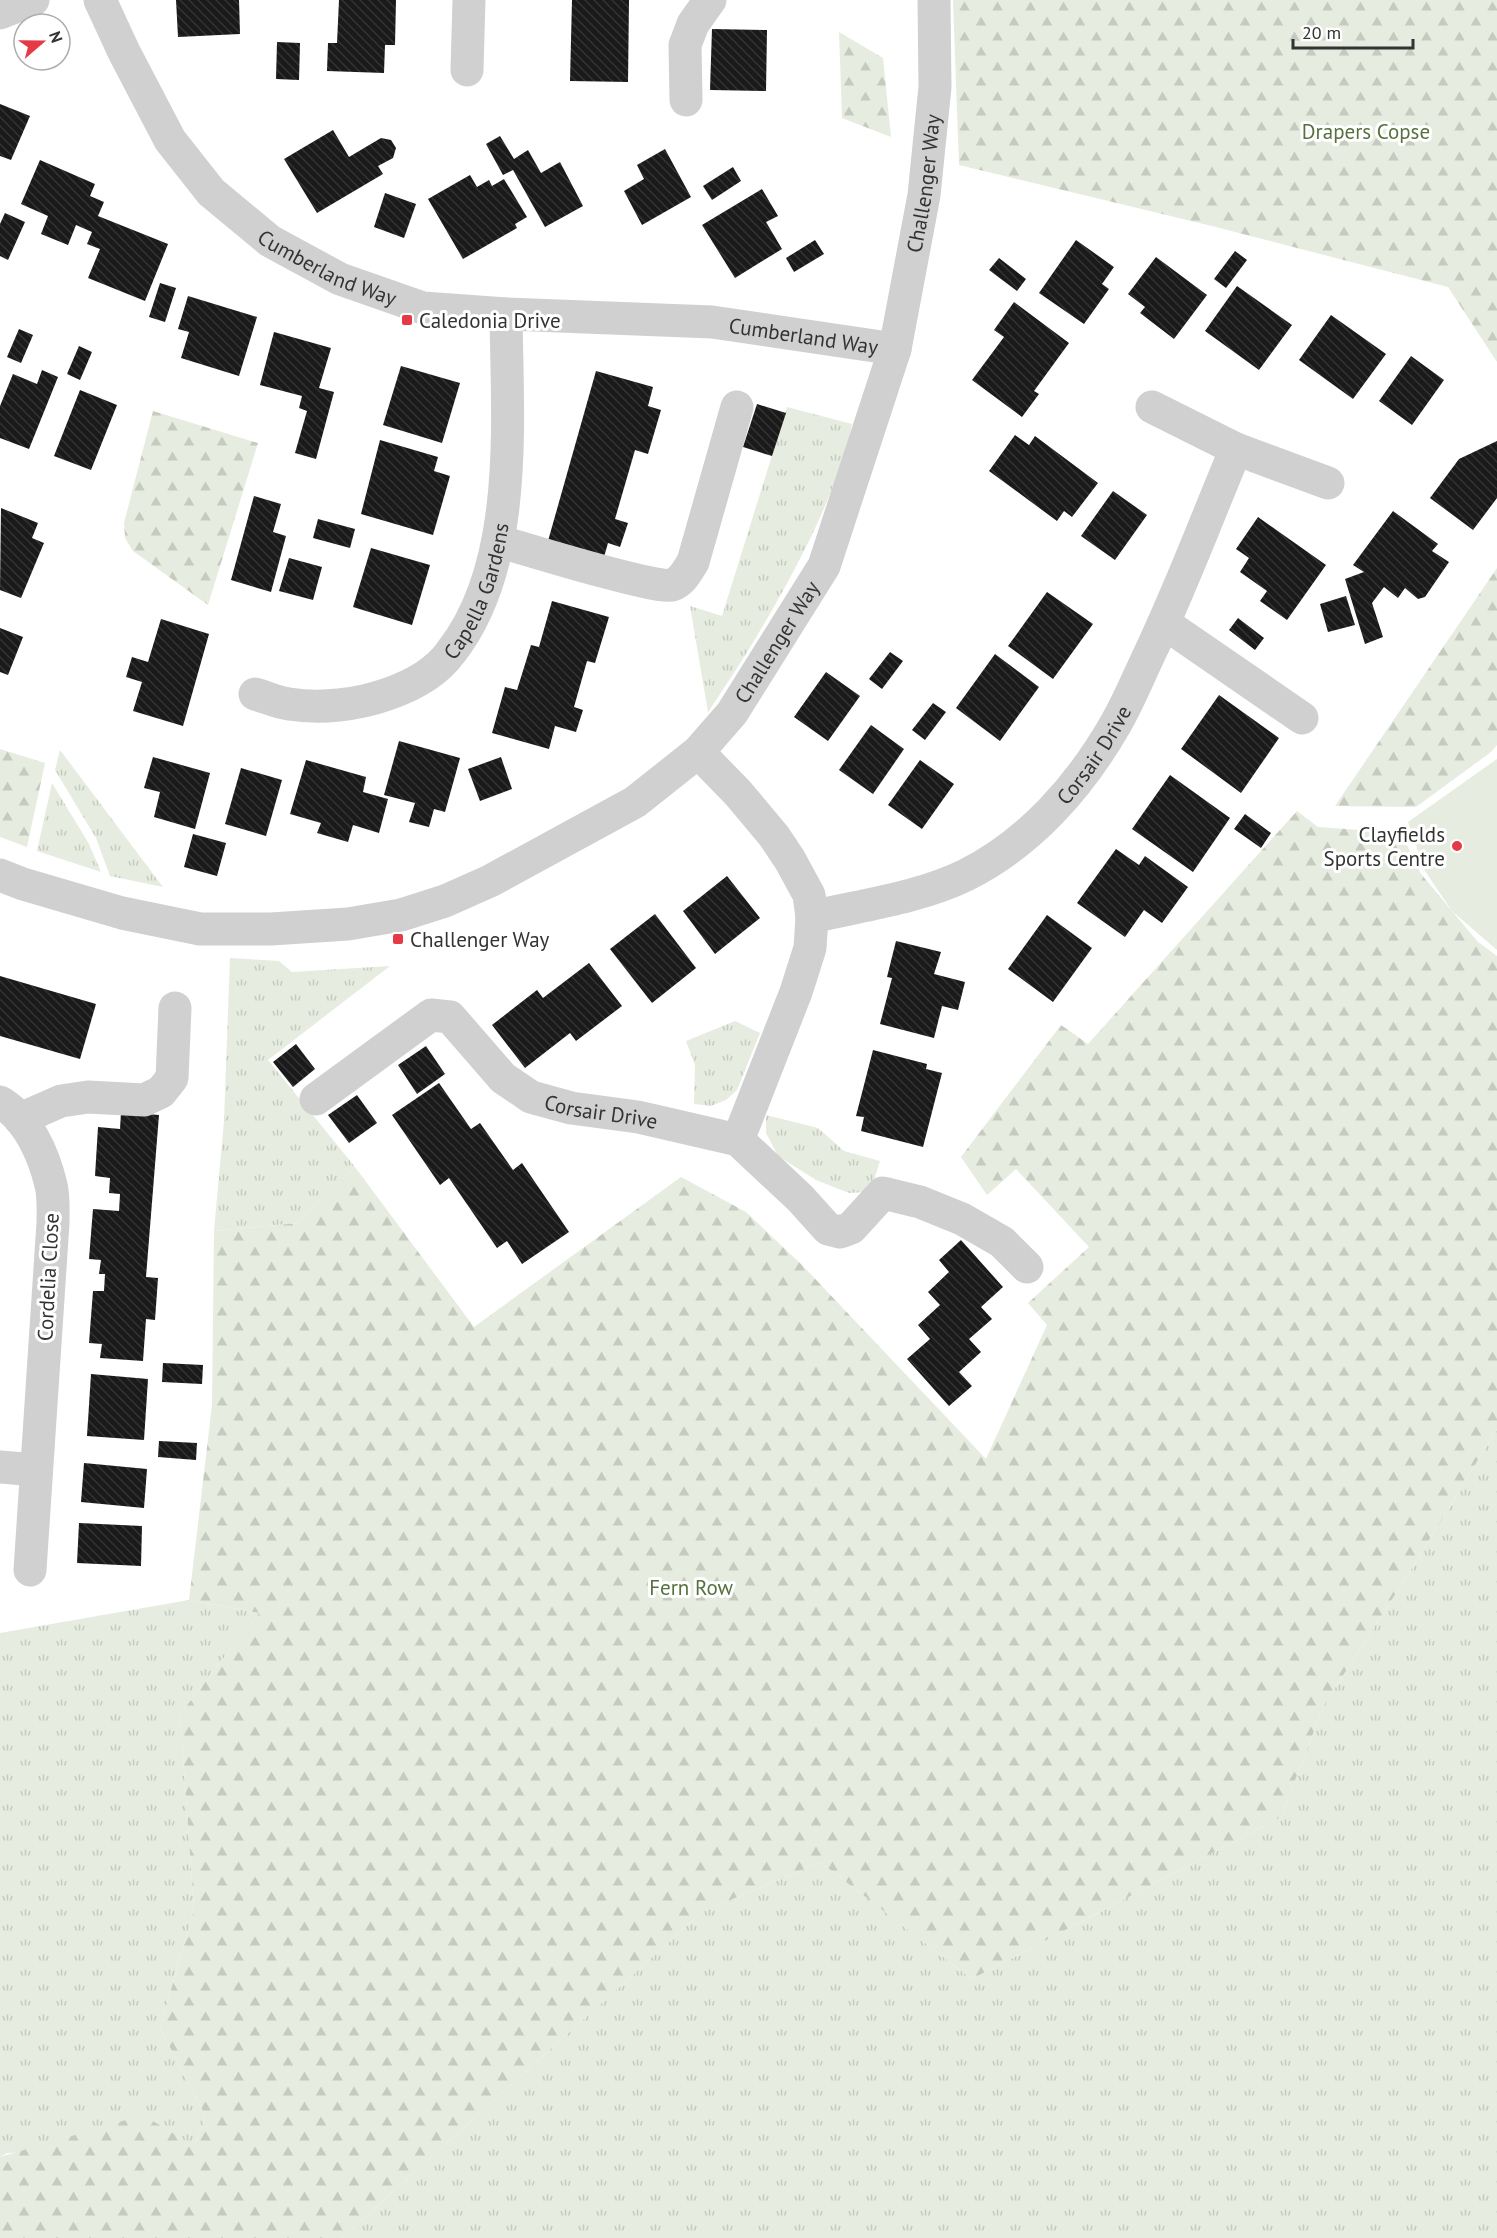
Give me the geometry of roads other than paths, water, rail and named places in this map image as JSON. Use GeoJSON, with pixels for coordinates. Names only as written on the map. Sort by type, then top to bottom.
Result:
{"type":"FeatureCollection","features":[{"type":"Feature","properties":{"kind":"street"},"geometry":{"type":"LineString","coordinates":[[0,13],[33,0]]}},
{"type":"Feature","properties":{"kind":"street","name":"Cumberland Way"},"geometry":{"type":"LineString","coordinates":[[100,0],[170,140],[211,192],[270,241],[340,279],[423,308],[506,314],[712,322],[895,349]]}},
{"type":"Feature","properties":{"kind":"street"},"geometry":{"type":"LineString","coordinates":[[467,70],[469,0]]}},
{"type":"Feature","properties":{"kind":"street"},"geometry":{"type":"LineString","coordinates":[[686,100],[685,45],[693,24],[710,0]]}},
{"type":"Feature","properties":{"kind":"street","name":"Challenger Way"},"geometry":{"type":"LineString","coordinates":[[0,875],[122,913],[200,929],[326,926],[401,915],[446,901],[490,881],[635,802],[698,752],[732,713],[824,566],[895,349],[924,195],[935,87],[934,0]]}},
{"type":"Feature","properties":{"kind":"street","name":"Capella Gardens"},"geometry":{"type":"LineString","coordinates":[[255,694],[288,704],[336,705],[370,700],[405,688],[431,672],[451,653],[475,616],[498,541],[507,473],[506,314]]}},
{"type":"Feature","properties":{"kind":"street"},"geometry":{"type":"LineString","coordinates":[[498,541],[640,581],[670,586],[683,579],[693,562],[737,406]]}},
{"type":"Feature","properties":{"kind":"street"},"geometry":{"type":"LineString","coordinates":[[1152,407],[1236,449],[1328,483]]}},
{"type":"Feature","properties":{"kind":"street","name":"Corsair Drive"},"geometry":{"type":"LineString","coordinates":[[812,917],[911,894],[965,875],[1002,853],[1031,831],[1070,790],[1115,725],[1164,623],[1236,449]]}},
{"type":"Feature","properties":{"kind":"street"},"geometry":{"type":"LineString","coordinates":[[1164,623],[1302,718]]}},
{"type":"Feature","properties":{"kind":"street"},"geometry":{"type":"LineString","coordinates":[[698,752],[738,793],[785,852],[809,895],[812,917],[810,948],[803,970],[738,1140],[800,1198],[828,1228],[840,1232],[851,1228],[883,1193],[920,1202],[962,1219],[1002,1242],[1028,1267]]}},
{"type":"Feature","properties":{"kind":"street"},"geometry":{"type":"LineString","coordinates":[[10,1111],[88,1097],[144,1100],[161,1092],[171,1078],[175,1008]]}},
{"type":"Feature","properties":{"kind":"street","name":"Corsair Drive"},"geometry":{"type":"LineString","coordinates":[[316,1100],[431,1015],[450,1017],[503,1078],[531,1097],[571,1108],[638,1118],[738,1140]]}},
{"type":"Feature","properties":{"kind":"street","name":"Cordelia Close"},"geometry":{"type":"LineString","coordinates":[[10,1111],[37,1144],[52,1187],[53,1223],[30,1570]]}},
{"type":"Feature","properties":{"kind":"street"},"geometry":{"type":"LineString","coordinates":[[0,1467],[36,1470]]}},
{"type":"Feature","properties":{"kind":"place","name":"Caledonia Drive"},"geometry":{"type":"Point","coordinates":[407,320]}},
{"type":"Feature","properties":{"kind":"place","name":"Clayfields Sports Centre"},"geometry":{"type":"Point","coordinates":[1457,846]}},
{"type":"Feature","properties":{"kind":"place","name":"Challenger Way"},"geometry":{"type":"Point","coordinates":[398,939]}},
{"type":"Feature","properties":{"kind":"park label","name":"Drapers Copse"},"geometry":{"type":"Point","coordinates":[1366,131]}},
{"type":"Feature","properties":{"kind":"park label","name":"Fern Row"},"geometry":{"type":"Point","coordinates":[691,1587]}}]}
